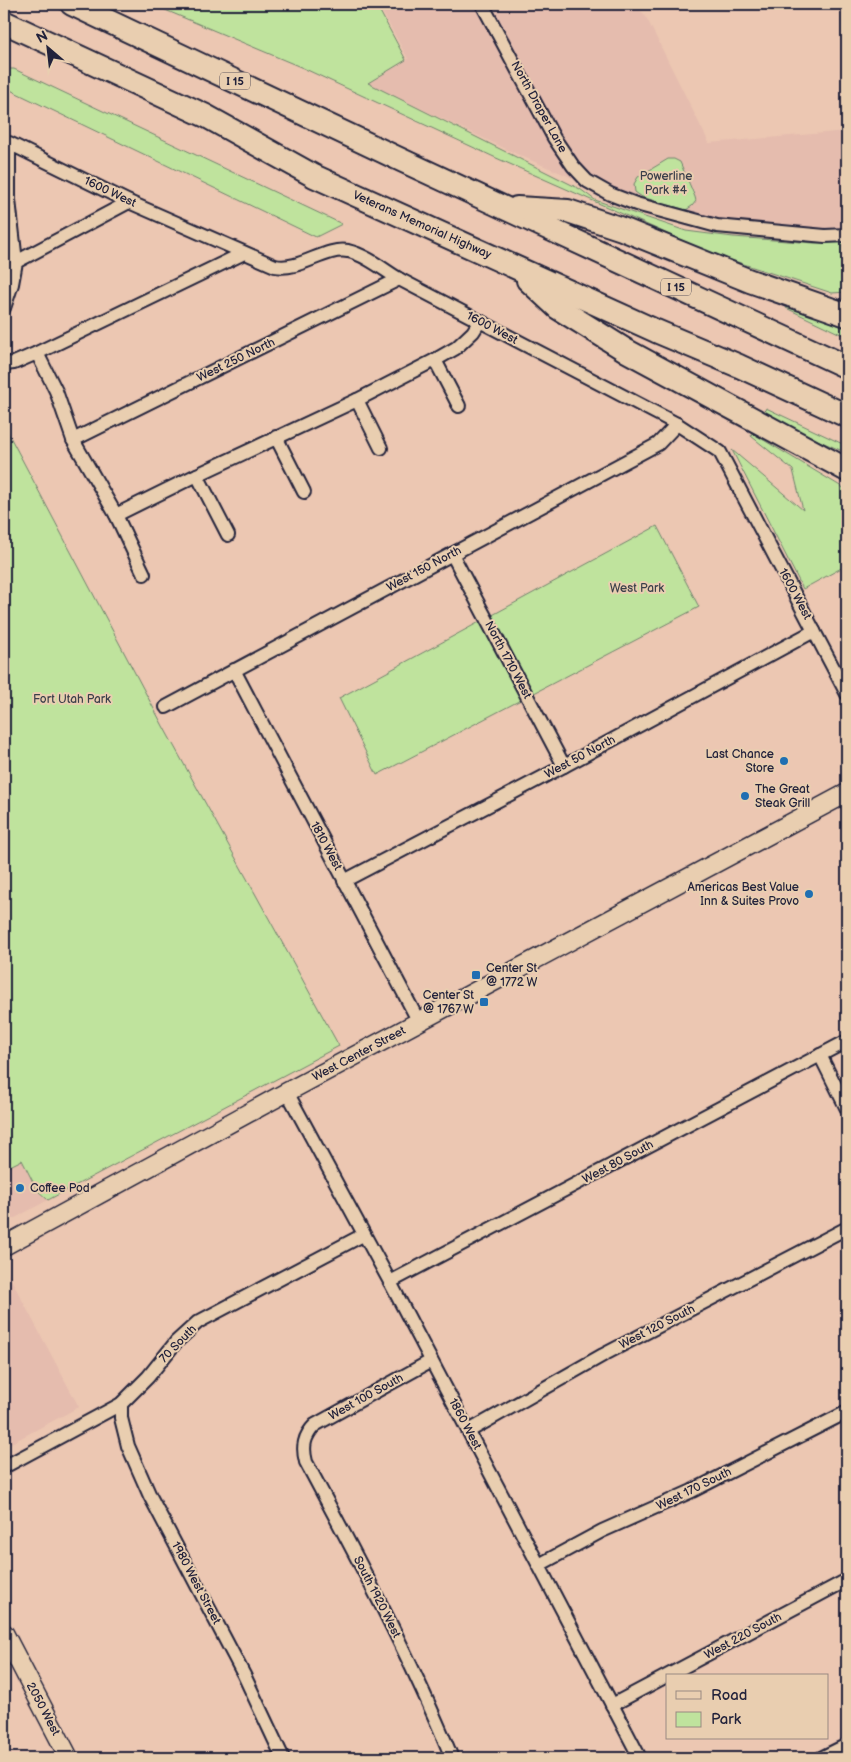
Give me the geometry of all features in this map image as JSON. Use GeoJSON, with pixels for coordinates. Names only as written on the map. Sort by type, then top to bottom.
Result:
{"type":"FeatureCollection","features":[{"type":"Feature","properties":{"kind":"highway","name":"I 15"},"geometry":{"type":"LineString","coordinates":[[72,4],[847,367]]}},
{"type":"Feature","properties":{"kind":"highway","name":"Veterans Memorial Highway"},"geometry":{"type":"LineString","coordinates":[[4,22],[206,116],[314,176],[847,416]]}},
{"type":"Feature","properties":{"kind":"highway"},"geometry":{"type":"LineString","coordinates":[[505,208],[568,211],[622,229],[750,281],[847,316]]}},
{"type":"Feature","properties":{"kind":"highway"},"geometry":{"type":"LineString","coordinates":[[512,266],[558,308],[627,351],[847,470]]}},
{"type":"Feature","properties":{"kind":"main road","name":"West Center Street"},"geometry":{"type":"LineString","coordinates":[[4,1246],[287,1092],[847,793]]}},
{"type":"Feature","properties":{"kind":"main road","name":"2050 West"},"geometry":{"type":"LineString","coordinates":[[4,1633],[69,1758]]}},
{"type":"Feature","properties":{"kind":"street","name":"North Draper Lane"},"geometry":{"type":"LineString","coordinates":[[482,4],[554,138],[573,166],[588,181],[610,194],[636,204],[717,226],[825,236],[847,235]]}},
{"type":"Feature","properties":{"kind":"street","name":"1600 West"},"geometry":{"type":"LineString","coordinates":[[16,262],[9,200],[9,144],[129,202],[275,266],[292,266],[334,252],[346,251],[358,255],[400,280],[677,424],[720,452],[847,694]]}},
{"type":"Feature","properties":{"kind":"street"},"geometry":{"type":"LineString","coordinates":[[4,308],[12,284],[16,262],[129,202]]}},
{"type":"Feature","properties":{"kind":"street"},"geometry":{"type":"LineString","coordinates":[[4,364],[14,363],[38,353],[244,253]]}},
{"type":"Feature","properties":{"kind":"street","name":"West 250 North"},"geometry":{"type":"LineString","coordinates":[[73,440],[400,280]]}},
{"type":"Feature","properties":{"kind":"street"},"geometry":{"type":"LineString","coordinates":[[116,515],[357,400],[435,360],[456,348],[473,332],[480,321]]}},
{"type":"Feature","properties":{"kind":"street"},"geometry":{"type":"LineString","coordinates":[[38,353],[56,392],[73,440],[116,515],[144,574]]}},
{"type":"Feature","properties":{"kind":"street"},"geometry":{"type":"LineString","coordinates":[[435,360],[459,406]]}},
{"type":"Feature","properties":{"kind":"street"},"geometry":{"type":"LineString","coordinates":[[357,400],[381,448]]}},
{"type":"Feature","properties":{"kind":"street","name":"West 150 North"},"geometry":{"type":"LineString","coordinates":[[166,707],[658,444],[677,424]]}},
{"type":"Feature","properties":{"kind":"street"},"geometry":{"type":"LineString","coordinates":[[276,437],[304,492]]}},
{"type":"Feature","properties":{"kind":"street"},"geometry":{"type":"LineString","coordinates":[[197,475],[228,535]]}},
{"type":"Feature","properties":{"kind":"street","name":"North 1710 West"},"geometry":{"type":"LineString","coordinates":[[452,554],[564,766]]}},
{"type":"Feature","properties":{"kind":"street","name":"West 50 North"},"geometry":{"type":"LineString","coordinates":[[344,881],[564,766],[814,631]]}},
{"type":"Feature","properties":{"kind":"street","name":"1810 West"},"geometry":{"type":"LineString","coordinates":[[234,670],[419,1022]]}},
{"type":"Feature","properties":{"kind":"street","name":"West 80 South"},"geometry":{"type":"LineString","coordinates":[[390,1282],[847,1041]]}},
{"type":"Feature","properties":{"kind":"street"},"geometry":{"type":"LineString","coordinates":[[820,1055],[847,1109]]}},
{"type":"Feature","properties":{"kind":"street","name":"1860 West"},"geometry":{"type":"LineString","coordinates":[[287,1092],[469,1431],[640,1758]]}},
{"type":"Feature","properties":{"kind":"street","name":"West 120 South"},"geometry":{"type":"LineString","coordinates":[[469,1431],[603,1355],[847,1228]]}},
{"type":"Feature","properties":{"kind":"street","name":"70 South"},"geometry":{"type":"LineString","coordinates":[[4,1467],[121,1404],[148,1377],[176,1342],[198,1322],[363,1235]]}},
{"type":"Feature","properties":{"kind":"street","name":"West 100 South"},"geometry":{"type":"LineString","coordinates":[[305,1438],[315,1425],[431,1361]]}},
{"type":"Feature","properties":{"kind":"street","name":"1980 West Street"},"geometry":{"type":"LineString","coordinates":[[121,1404],[121,1418],[128,1446],[150,1496],[244,1675],[283,1758]]}},
{"type":"Feature","properties":{"kind":"street","name":"West 170 South"},"geometry":{"type":"LineString","coordinates":[[540,1565],[602,1531],[692,1491],[847,1412]]}},
{"type":"Feature","properties":{"kind":"street","name":"South 1920 West"},"geometry":{"type":"LineString","coordinates":[[305,1438],[306,1462],[392,1625],[428,1700],[452,1758]]}},
{"type":"Feature","properties":{"kind":"street","name":"West 220 South"},"geometry":{"type":"LineString","coordinates":[[670,1674],[847,1580]]}},
{"type":"Feature","properties":{"kind":"street","name":"West 220 South"},"geometry":{"type":"LineString","coordinates":[[612,1705],[666,1676]]}},
{"type":"Feature","properties":{"kind":"street"},"geometry":{"type":"LineString","coordinates":[[821,1758],[847,1745]]}},
{"type":"Feature","properties":{"kind":"shaded area"},"geometry":{"type":"Polygon","coordinates":[[[378,4],[634,4],[645,15],[709,143],[847,131],[847,235],[717,226],[610,194],[521,156],[367,83],[408,59],[378,4]]]}},
{"type":"Feature","properties":{"kind":"shaded area"},"geometry":{"type":"Polygon","coordinates":[[[22,1160],[37,1190],[48,1200],[4,1224],[4,1169],[22,1160]]]}},
{"type":"Feature","properties":{"kind":"shaded area"},"geometry":{"type":"Polygon","coordinates":[[[4,1266],[79,1407],[4,1447],[4,1266]]]}},
{"type":"Feature","properties":{"kind":"green space"},"geometry":{"type":"Polygon","coordinates":[[[151,4],[376,4],[406,60],[368,83],[580,189],[595,200],[686,231],[733,237],[814,243],[847,242],[847,292],[832,293],[713,254],[494,157],[303,68],[151,4]]]}},
{"type":"Feature","properties":{"kind":"green space"},"geometry":{"type":"Polygon","coordinates":[[[4,69],[14,69],[342,224],[316,237],[4,87],[4,69]]]}},
{"type":"Feature","properties":{"kind":"green space","name":"Powerline Park #4"},"geometry":{"type":"Polygon","coordinates":[[[668,159],[680,162],[695,197],[696,201],[686,210],[642,197],[635,192],[634,184],[638,177],[668,159]]]}},
{"type":"Feature","properties":{"kind":"green space"},"geometry":{"type":"Polygon","coordinates":[[[787,304],[847,329],[847,337],[786,308],[787,304]]]}},
{"type":"Feature","properties":{"kind":"green space"},"geometry":{"type":"Polygon","coordinates":[[[766,408],[847,446],[847,453],[801,433],[764,412],[766,408]]]}},
{"type":"Feature","properties":{"kind":"green space","name":"Fort Utah Park"},"geometry":{"type":"Polygon","coordinates":[[[7,431],[163,726],[339,1046],[48,1200],[37,1190],[22,1160],[4,1169],[4,433],[7,431]]]}},
{"type":"Feature","properties":{"kind":"green space"},"geometry":{"type":"Polygon","coordinates":[[[752,433],[847,490],[847,565],[803,589],[732,450],[803,510],[793,470],[751,436],[752,433]]]}},
{"type":"Feature","properties":{"kind":"green space","name":"West Park"},"geometry":{"type":"Polygon","coordinates":[[[657,526],[699,607],[377,775],[339,698],[657,526]]]}},
{"type":"Feature","properties":{"kind":"place","name":"Last Chance Store"},"geometry":{"type":"Point","coordinates":[784,761]}},
{"type":"Feature","properties":{"kind":"place","name":"The Great Steak Grill"},"geometry":{"type":"Point","coordinates":[745,796]}},
{"type":"Feature","properties":{"kind":"place","name":"Americas Best Value Inn & Suites Provo"},"geometry":{"type":"Point","coordinates":[809,894]}},
{"type":"Feature","properties":{"kind":"place","name":"Center St @ 1772 W"},"geometry":{"type":"Point","coordinates":[476,975]}},
{"type":"Feature","properties":{"kind":"place","name":"Center St @ 1767 W"},"geometry":{"type":"Point","coordinates":[484,1002]}},
{"type":"Feature","properties":{"kind":"place","name":"Coffee Pod"},"geometry":{"type":"Point","coordinates":[20,1188]}}]}
